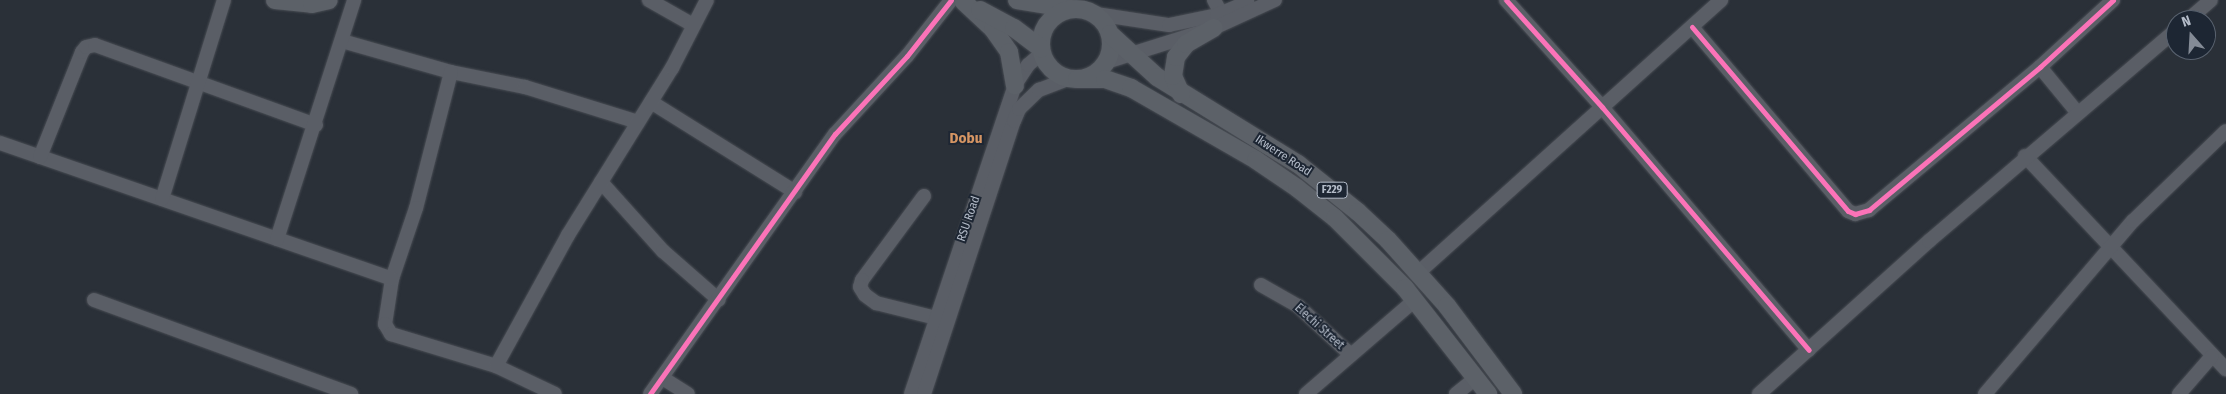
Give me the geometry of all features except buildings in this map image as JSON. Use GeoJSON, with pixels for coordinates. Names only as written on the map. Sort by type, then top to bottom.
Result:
{"type":"FeatureCollection","features":[{"type":"Feature","properties":{"kind":"main road"},"geometry":{"type":"LineString","coordinates":[[275,0],[312,4],[329,0]]}},
{"type":"Feature","properties":{"kind":"main road"},"geometry":{"type":"LineString","coordinates":[[1017,0],[1096,14]]}},
{"type":"Feature","properties":{"kind":"main road"},"geometry":{"type":"LineString","coordinates":[[958,1],[1014,28],[1042,50],[1050,68],[1073,78],[1088,77],[1106,62],[1111,48],[1110,34]]}},
{"type":"Feature","properties":{"kind":"main road"},"geometry":{"type":"LineString","coordinates":[[958,1],[993,29],[1009,52],[1015,85]]}},
{"type":"Feature","properties":{"kind":"main road"},"geometry":{"type":"LineString","coordinates":[[1042,50],[1045,26],[1061,12],[1072,9]]}},
{"type":"Feature","properties":{"kind":"main road","name":"F229"},"geometry":{"type":"LineString","coordinates":[[1096,14],[1110,34]]}},
{"type":"Feature","properties":{"kind":"main road"},"geometry":{"type":"LineString","coordinates":[[1181,94],[1173,76],[1176,57],[1186,44],[1218,20]]}},
{"type":"Feature","properties":{"kind":"main road","name":"Ikwerre Road"},"geometry":{"type":"LineString","coordinates":[[1110,34],[1128,53],[1181,94],[1298,164],[1358,212],[1418,273],[1513,394]]}},
{"type":"Feature","properties":{"kind":"main road","name":"Ikwerre Road"},"geometry":{"type":"LineString","coordinates":[[1073,78],[1105,78],[1131,88],[1256,160],[1334,218],[1415,300],[1488,394]]}},
{"type":"Feature","properties":{"kind":"street"},"geometry":{"type":"LineString","coordinates":[[162,199],[224,0]]}},
{"type":"Feature","properties":{"kind":"street"},"geometry":{"type":"LineString","coordinates":[[277,239],[316,125],[354,0]]}},
{"type":"Feature","properties":{"kind":"street"},"geometry":{"type":"LineString","coordinates":[[649,0],[693,25]]}},
{"type":"Feature","properties":{"kind":"street"},"geometry":{"type":"LineString","coordinates":[[496,366],[601,182],[651,102],[707,0]]}},
{"type":"Feature","properties":{"kind":"street"},"geometry":{"type":"LineString","coordinates":[[1214,0],[1218,20]]}},
{"type":"Feature","properties":{"kind":"street"},"geometry":{"type":"LineString","coordinates":[[1096,14],[1169,25],[1218,20],[1252,0]]}},
{"type":"Feature","properties":{"kind":"street"},"geometry":{"type":"LineString","coordinates":[[1106,62],[1275,0]]}},
{"type":"Feature","properties":{"kind":"street"},"geometry":{"type":"LineString","coordinates":[[1506,0],[1602,107],[1809,350]]}},
{"type":"Feature","properties":{"kind":"street"},"geometry":{"type":"LineString","coordinates":[[1418,273],[1722,0]]}},
{"type":"Feature","properties":{"kind":"street"},"geometry":{"type":"LineString","coordinates":[[1692,27],[1848,212],[1855,214],[1869,210],[2040,67],[2113,0]]}},
{"type":"Feature","properties":{"kind":"street"},"geometry":{"type":"LineString","coordinates":[[2200,10],[2211,0]]}},
{"type":"Feature","properties":{"kind":"street"},"geometry":{"type":"LineString","coordinates":[[650,394],[664,379],[835,134],[958,1]]}},
{"type":"Feature","properties":{"kind":"street"},"geometry":{"type":"LineString","coordinates":[[1759,394],[2026,156],[2166,38]]}},
{"type":"Feature","properties":{"kind":"street"},"geometry":{"type":"LineString","coordinates":[[342,41],[451,72],[525,87],[638,122]]}},
{"type":"Feature","properties":{"kind":"street"},"geometry":{"type":"LineString","coordinates":[[40,157],[86,47],[95,45],[316,125]]}},
{"type":"Feature","properties":{"kind":"street","name":"RSU Road"},"geometry":{"type":"LineString","coordinates":[[911,394],[1015,85],[1028,65],[1042,50]]}},
{"type":"Feature","properties":{"kind":"street"},"geometry":{"type":"LineString","coordinates":[[2040,67],[2077,112]]}},
{"type":"Feature","properties":{"kind":"street"},"geometry":{"type":"LineString","coordinates":[[451,72],[416,208],[392,279],[385,324],[391,334],[496,366],[555,394]]}},
{"type":"Feature","properties":{"kind":"street","name":"RSU Road"},"geometry":{"type":"LineString","coordinates":[[924,394],[1017,115],[1039,90],[1073,78]]}},
{"type":"Feature","properties":{"kind":"street"},"geometry":{"type":"LineString","coordinates":[[651,102],[795,192]]}},
{"type":"Feature","properties":{"kind":"street"},"geometry":{"type":"LineString","coordinates":[[1985,394],[2112,245],[2226,131]]}},
{"type":"Feature","properties":{"kind":"street"},"geometry":{"type":"LineString","coordinates":[[0,143],[392,279]]}},
{"type":"Feature","properties":{"kind":"street"},"geometry":{"type":"LineString","coordinates":[[2026,156],[2112,245],[2212,356],[2226,369]]}},
{"type":"Feature","properties":{"kind":"street"},"geometry":{"type":"LineString","coordinates":[[601,182],[663,251],[719,300]]}},
{"type":"Feature","properties":{"kind":"street"},"geometry":{"type":"LineString","coordinates":[[924,196],[862,280],[860,287],[865,296],[876,302],[936,318]]}},
{"type":"Feature","properties":{"kind":"street","name":"Elechi Street"},"geometry":{"type":"LineString","coordinates":[[1261,285],[1298,306],[1351,355]]}},
{"type":"Feature","properties":{"kind":"street"},"geometry":{"type":"LineString","coordinates":[[94,300],[351,394]]}},
{"type":"Feature","properties":{"kind":"street"},"geometry":{"type":"LineString","coordinates":[[1306,394],[1415,300]]}},
{"type":"Feature","properties":{"kind":"street"},"geometry":{"type":"LineString","coordinates":[[2179,394],[2212,356]]}},
{"type":"Feature","properties":{"kind":"street"},"geometry":{"type":"LineString","coordinates":[[1456,394],[1476,378]]}},
{"type":"Feature","properties":{"kind":"street"},"geometry":{"type":"LineString","coordinates":[[664,379],[688,394]]}},
{"type":"Feature","properties":{"kind":"cycle path"},"geometry":{"type":"LineString","coordinates":[[650,394],[835,134],[907,56],[951,0]]}},
{"type":"Feature","properties":{"kind":"cycle path"},"geometry":{"type":"LineString","coordinates":[[1506,0],[1602,107],[1809,350]]}},
{"type":"Feature","properties":{"kind":"cycle path"},"geometry":{"type":"LineString","coordinates":[[1692,27],[1848,211],[1855,214],[1869,210],[2040,67],[2113,0]]}},
{"type":"Feature","properties":{"kind":"district","name":"Dobu"},"geometry":{"type":"Point","coordinates":[966,139]}}]}
